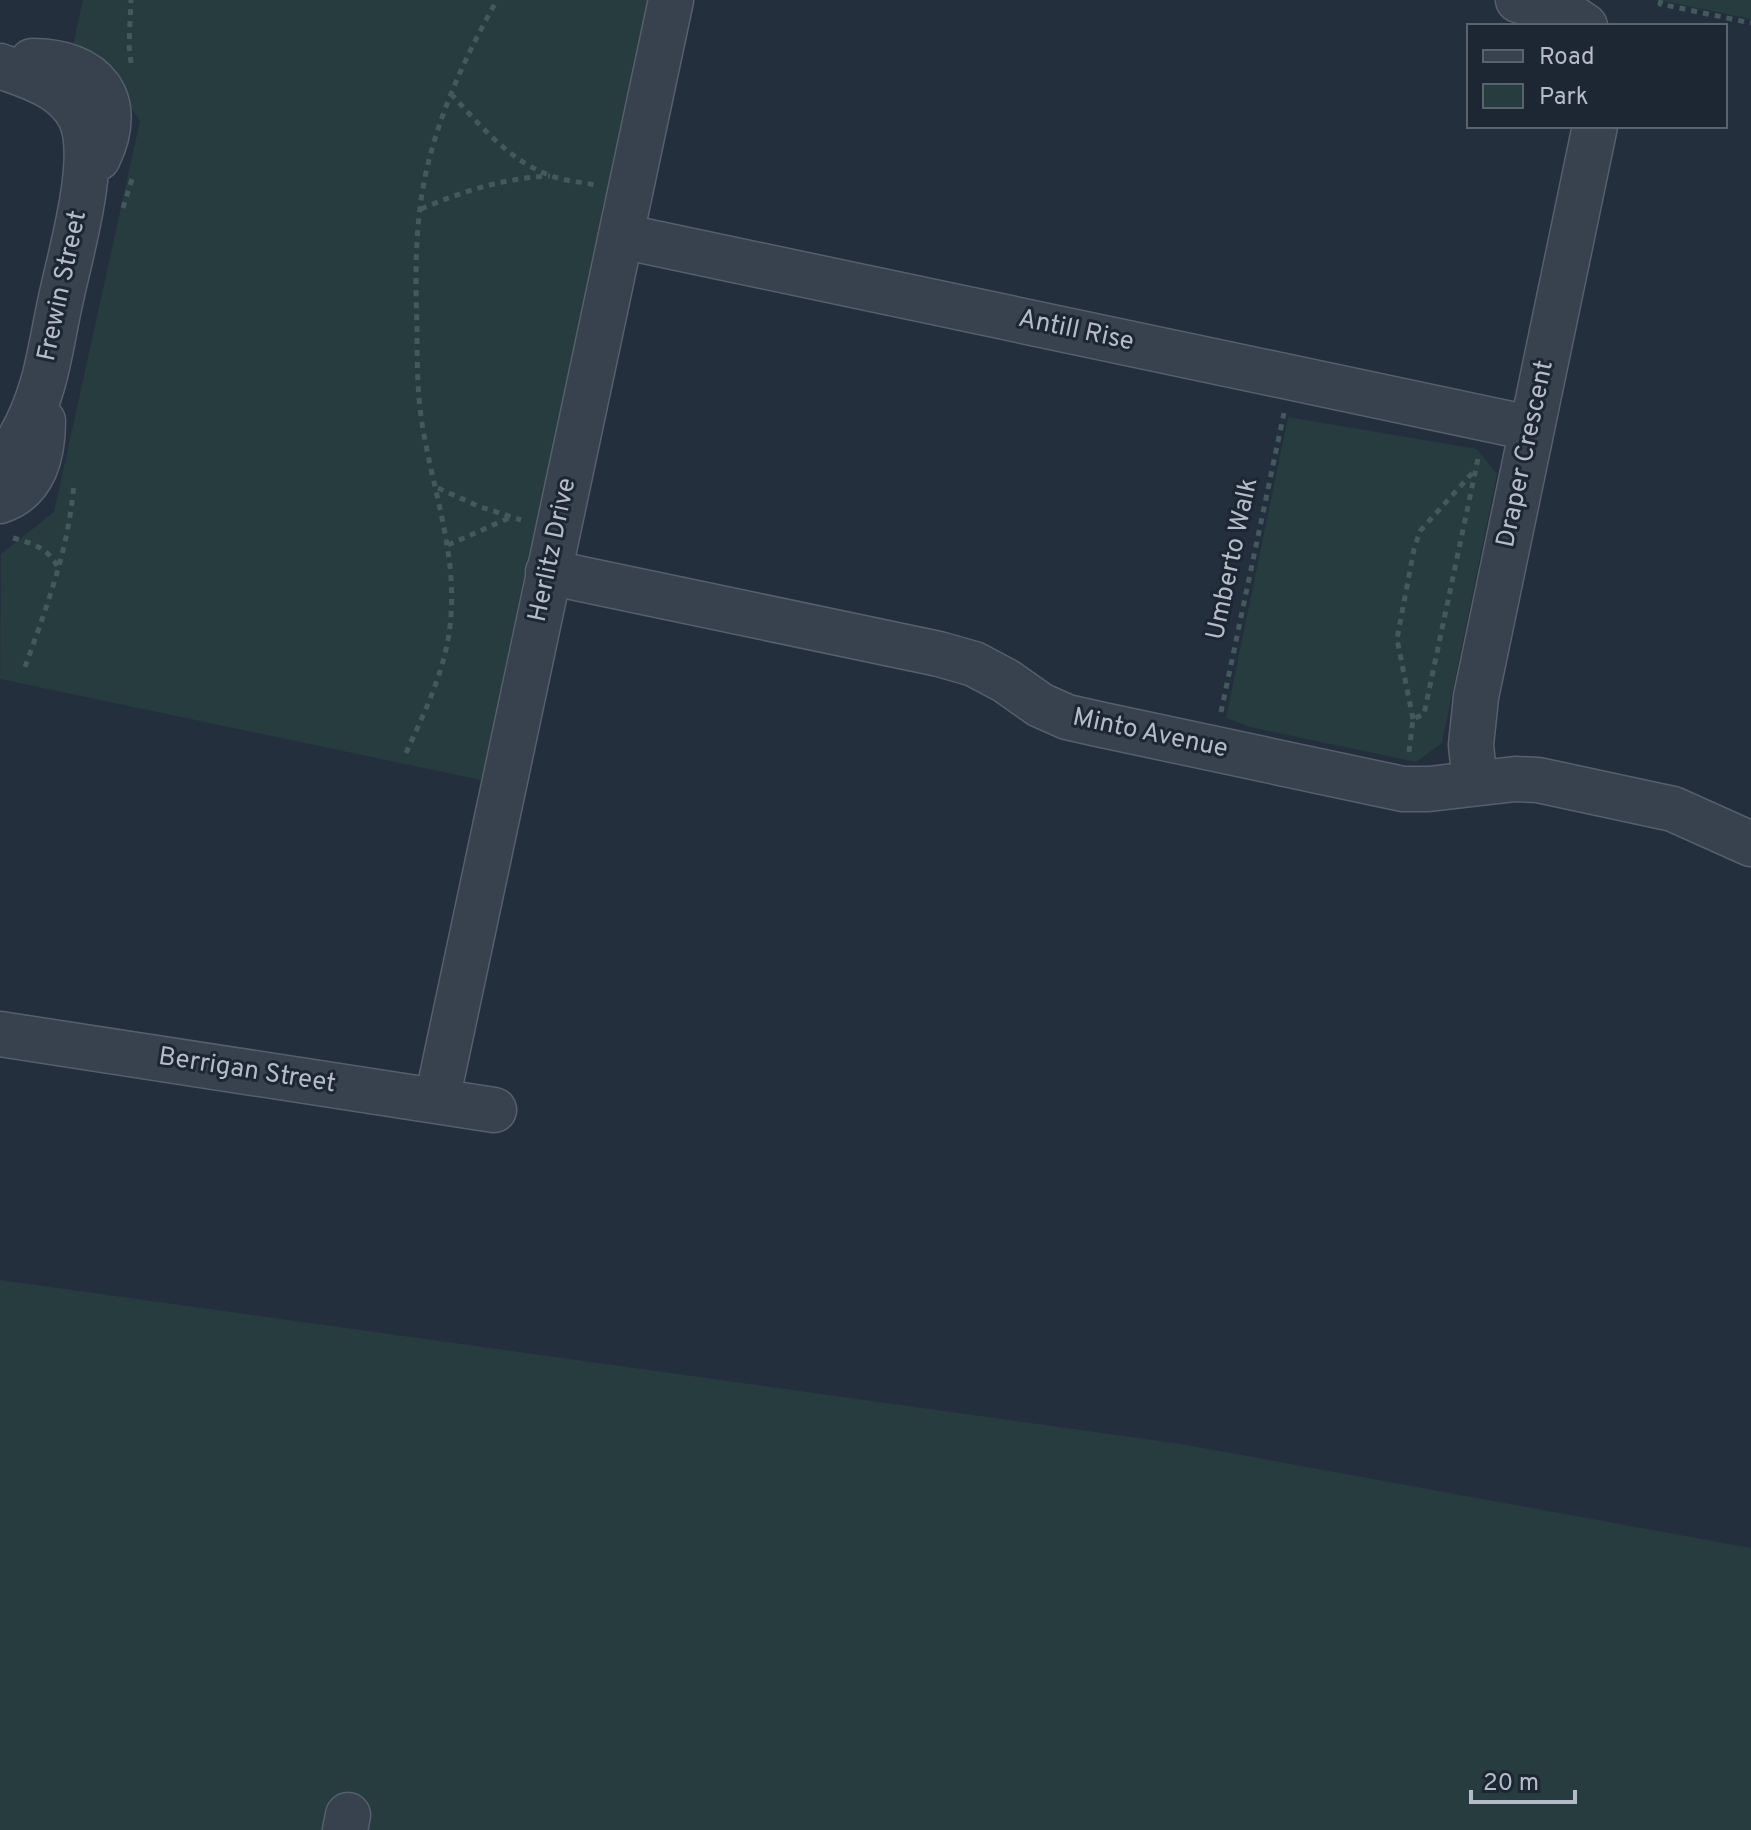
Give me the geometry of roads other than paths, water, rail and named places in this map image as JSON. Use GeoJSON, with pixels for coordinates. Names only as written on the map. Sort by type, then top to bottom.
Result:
{"type":"FeatureCollection","features":[{"type":"Feature","properties":{"kind":"street","name":"Herlitz Drive"},"geometry":{"type":"LineString","coordinates":[[437,1100],[671,0]]}},
{"type":"Feature","properties":{"kind":"street"},"geometry":{"type":"LineString","coordinates":[[1518,0],[1567,14],[1582,24]]}},
{"type":"Feature","properties":{"kind":"street","name":"Frewin Street"},"geometry":{"type":"LineString","coordinates":[[0,63],[53,61],[67,64],[83,93],[105,97],[110,126],[85,185],[42,386],[15,449],[3,494]]}},
{"type":"Feature","properties":{"kind":"street","name":"Draper Crescent"},"geometry":{"type":"LineString","coordinates":[[1475,783],[1471,725],[1530,428],[1595,128]]}},
{"type":"Feature","properties":{"kind":"street","name":"Antill Rise"},"geometry":{"type":"LineString","coordinates":[[621,236],[1530,428]]}},
{"type":"Feature","properties":{"kind":"street","name":"Minto Avenue"},"geometry":{"type":"LineString","coordinates":[[548,572],[939,654],[974,664],[1006,681],[1040,705],[1067,717],[1403,789],[1538,780],[1673,809],[1733,810],[1751,807]]}},
{"type":"Feature","properties":{"kind":"street","name":"Minto Avenue"},"geometry":{"type":"LineString","coordinates":[[1673,809],[1751,844]]}},
{"type":"Feature","properties":{"kind":"street","name":"Berrigan Street"},"geometry":{"type":"LineString","coordinates":[[0,1034],[494,1110]]}}]}
